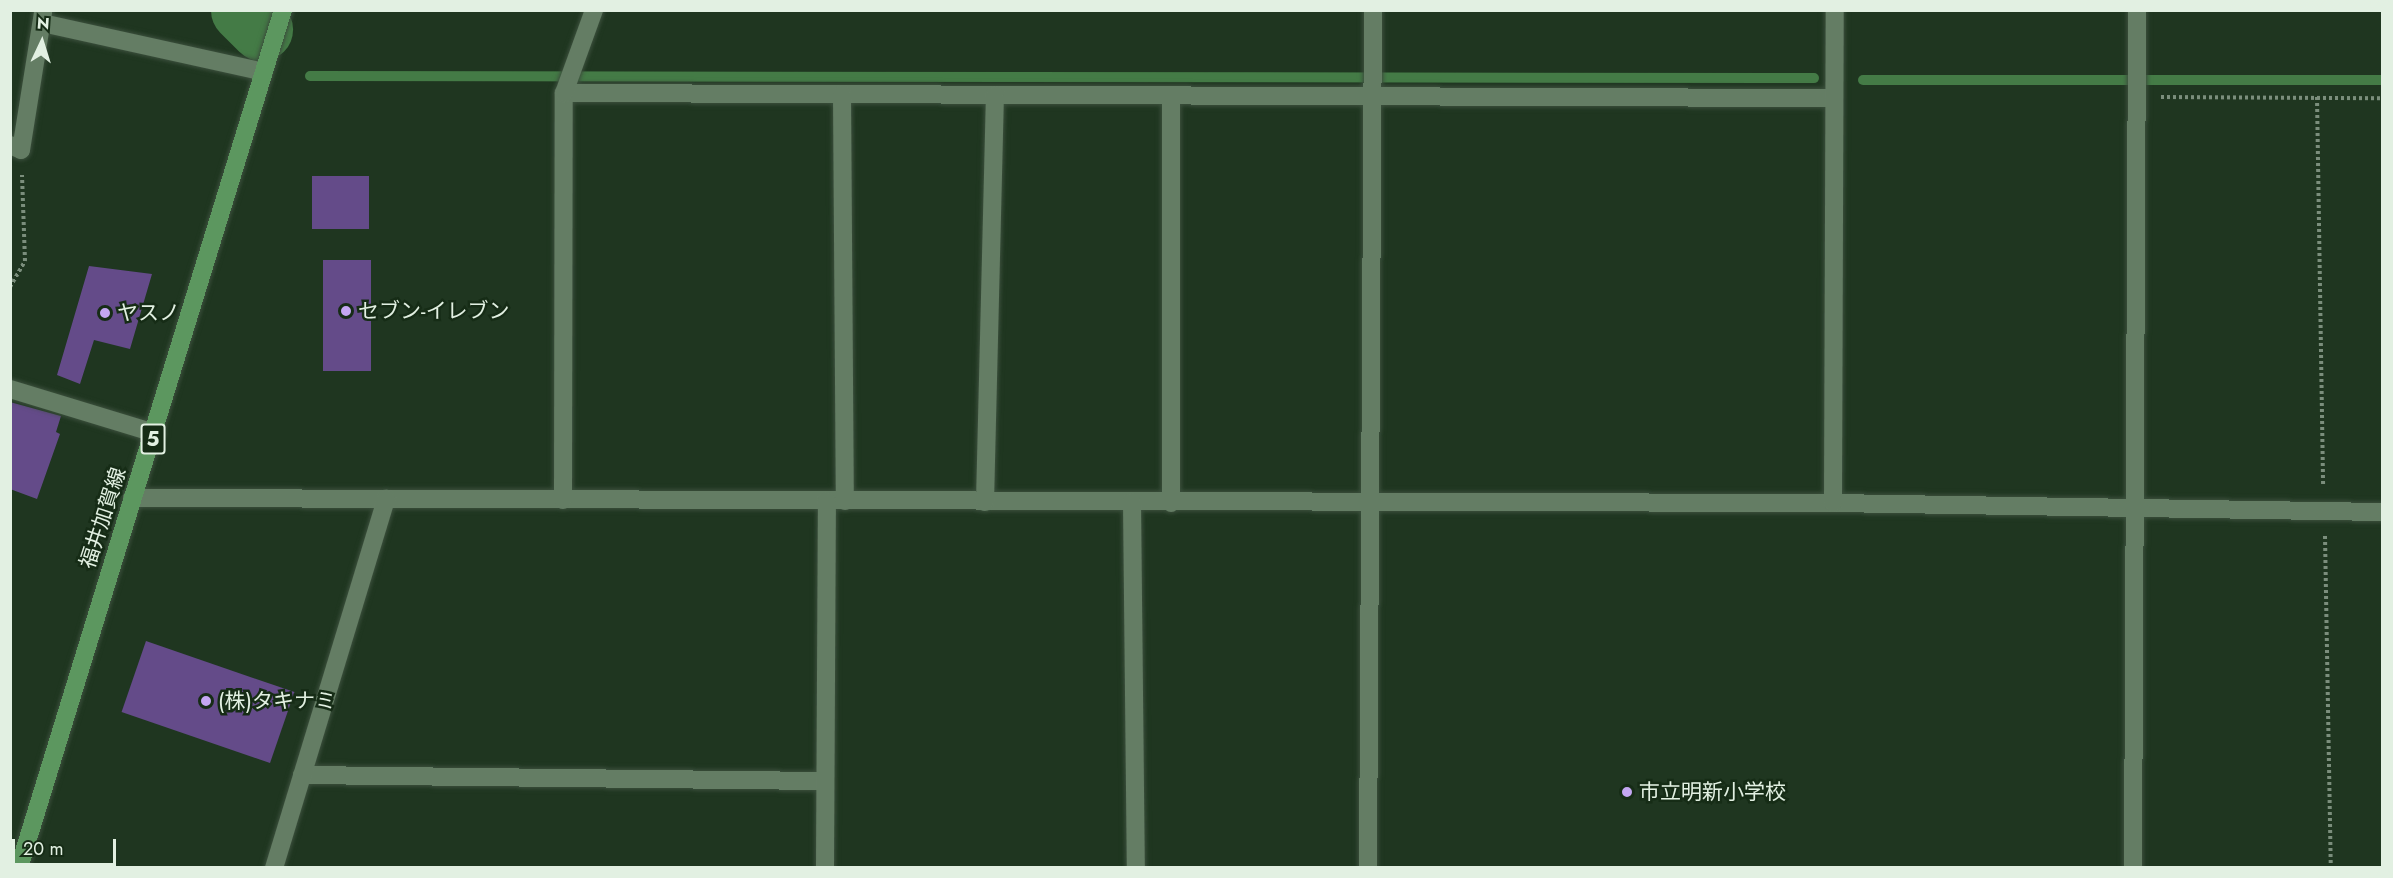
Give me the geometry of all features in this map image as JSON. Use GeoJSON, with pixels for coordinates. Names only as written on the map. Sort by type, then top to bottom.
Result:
{"type":"FeatureCollection","features":[{"type":"Feature","properties":{"kind":"main road","name":"福井加賀線"},"geometry":{"type":"LineString","coordinates":[[19,867],[132,498],[155,433],[283,10]]}},
{"type":"Feature","properties":{"kind":"street"},"geometry":{"type":"LineString","coordinates":[[563,500],[564,93],[594,10]]}},
{"type":"Feature","properties":{"kind":"street"},"geometry":{"type":"LineString","coordinates":[[1368,867],[1367,503],[1373,10]]}},
{"type":"Feature","properties":{"kind":"street"},"geometry":{"type":"LineString","coordinates":[[1833,503],[1835,10]]}},
{"type":"Feature","properties":{"kind":"street"},"geometry":{"type":"LineString","coordinates":[[2133,867],[2137,10]]}},
{"type":"Feature","properties":{"kind":"street"},"geometry":{"type":"LineString","coordinates":[[16,148],[43,17],[264,72]]}},
{"type":"Feature","properties":{"kind":"street"},"geometry":{"type":"LineString","coordinates":[[564,93],[1834,98]]}},
{"type":"Feature","properties":{"kind":"street"},"geometry":{"type":"LineString","coordinates":[[825,867],[825,781],[836,501],[842,94]]}},
{"type":"Feature","properties":{"kind":"street"},"geometry":{"type":"LineString","coordinates":[[986,502],[995,95]]}},
{"type":"Feature","properties":{"kind":"street"},"geometry":{"type":"LineString","coordinates":[[1171,95],[1171,503]]}},
{"type":"Feature","properties":{"kind":"street"},"geometry":{"type":"LineString","coordinates":[[10,389],[155,433]]}},
{"type":"Feature","properties":{"kind":"street"},"geometry":{"type":"LineString","coordinates":[[132,498],[1171,503],[1833,503],[2382,512]]}},
{"type":"Feature","properties":{"kind":"street"},"geometry":{"type":"LineString","coordinates":[[274,867],[386,499]]}},
{"type":"Feature","properties":{"kind":"street"},"geometry":{"type":"LineString","coordinates":[[1132,502],[1136,867]]}},
{"type":"Feature","properties":{"kind":"street"},"geometry":{"type":"LineString","coordinates":[[302,775],[825,781]]}},
{"type":"Feature","properties":{"kind":"path"},"geometry":{"type":"LineString","coordinates":[[2137,96],[2382,98]]}},
{"type":"Feature","properties":{"kind":"path"},"geometry":{"type":"LineString","coordinates":[[2317,98],[2331,867]]}},
{"type":"Feature","properties":{"kind":"path"},"geometry":{"type":"LineString","coordinates":[[10,287],[25,261],[16,148]]}},
{"type":"Feature","properties":{"kind":"building"},"geometry":{"type":"Polygon","coordinates":[[[312,176],[369,176],[369,229],[312,229],[312,176]]]}},
{"type":"Feature","properties":{"kind":"building"},"geometry":{"type":"Polygon","coordinates":[[[323,260],[371,260],[371,371],[323,371],[323,260]]]}},
{"type":"Feature","properties":{"kind":"building"},"geometry":{"type":"Polygon","coordinates":[[[89,266],[152,274],[130,349],[94,340],[80,384],[57,375],[89,266]]]}},
{"type":"Feature","properties":{"kind":"building"},"geometry":{"type":"Polygon","coordinates":[[[10,402],[61,416],[56,432],[60,434],[37,499],[10,489],[10,402]]]}},
{"type":"Feature","properties":{"kind":"building"},"geometry":{"type":"Polygon","coordinates":[[[146,641],[294,692],[270,763],[122,712],[146,641]]]}},
{"type":"Feature","properties":{"kind":"waterway"},"geometry":{"type":"LineString","coordinates":[[242,10],[261,29]]}},
{"type":"Feature","properties":{"kind":"waterway"},"geometry":{"type":"LineString","coordinates":[[310,76],[1814,78]]}},
{"type":"Feature","properties":{"kind":"waterway"},"geometry":{"type":"LineString","coordinates":[[1863,80],[2382,80]]}},
{"type":"Feature","properties":{"kind":"place","name":"セブン-イレブン"},"geometry":{"type":"Point","coordinates":[346,311]}},
{"type":"Feature","properties":{"kind":"place","name":"ヤスノ"},"geometry":{"type":"Point","coordinates":[105,313]}},
{"type":"Feature","properties":{"kind":"place","name":"(株)タキナミ"},"geometry":{"type":"Point","coordinates":[206,701]}},
{"type":"Feature","properties":{"kind":"place","name":"市立明新小学校"},"geometry":{"type":"Point","coordinates":[1627,792]}}]}
